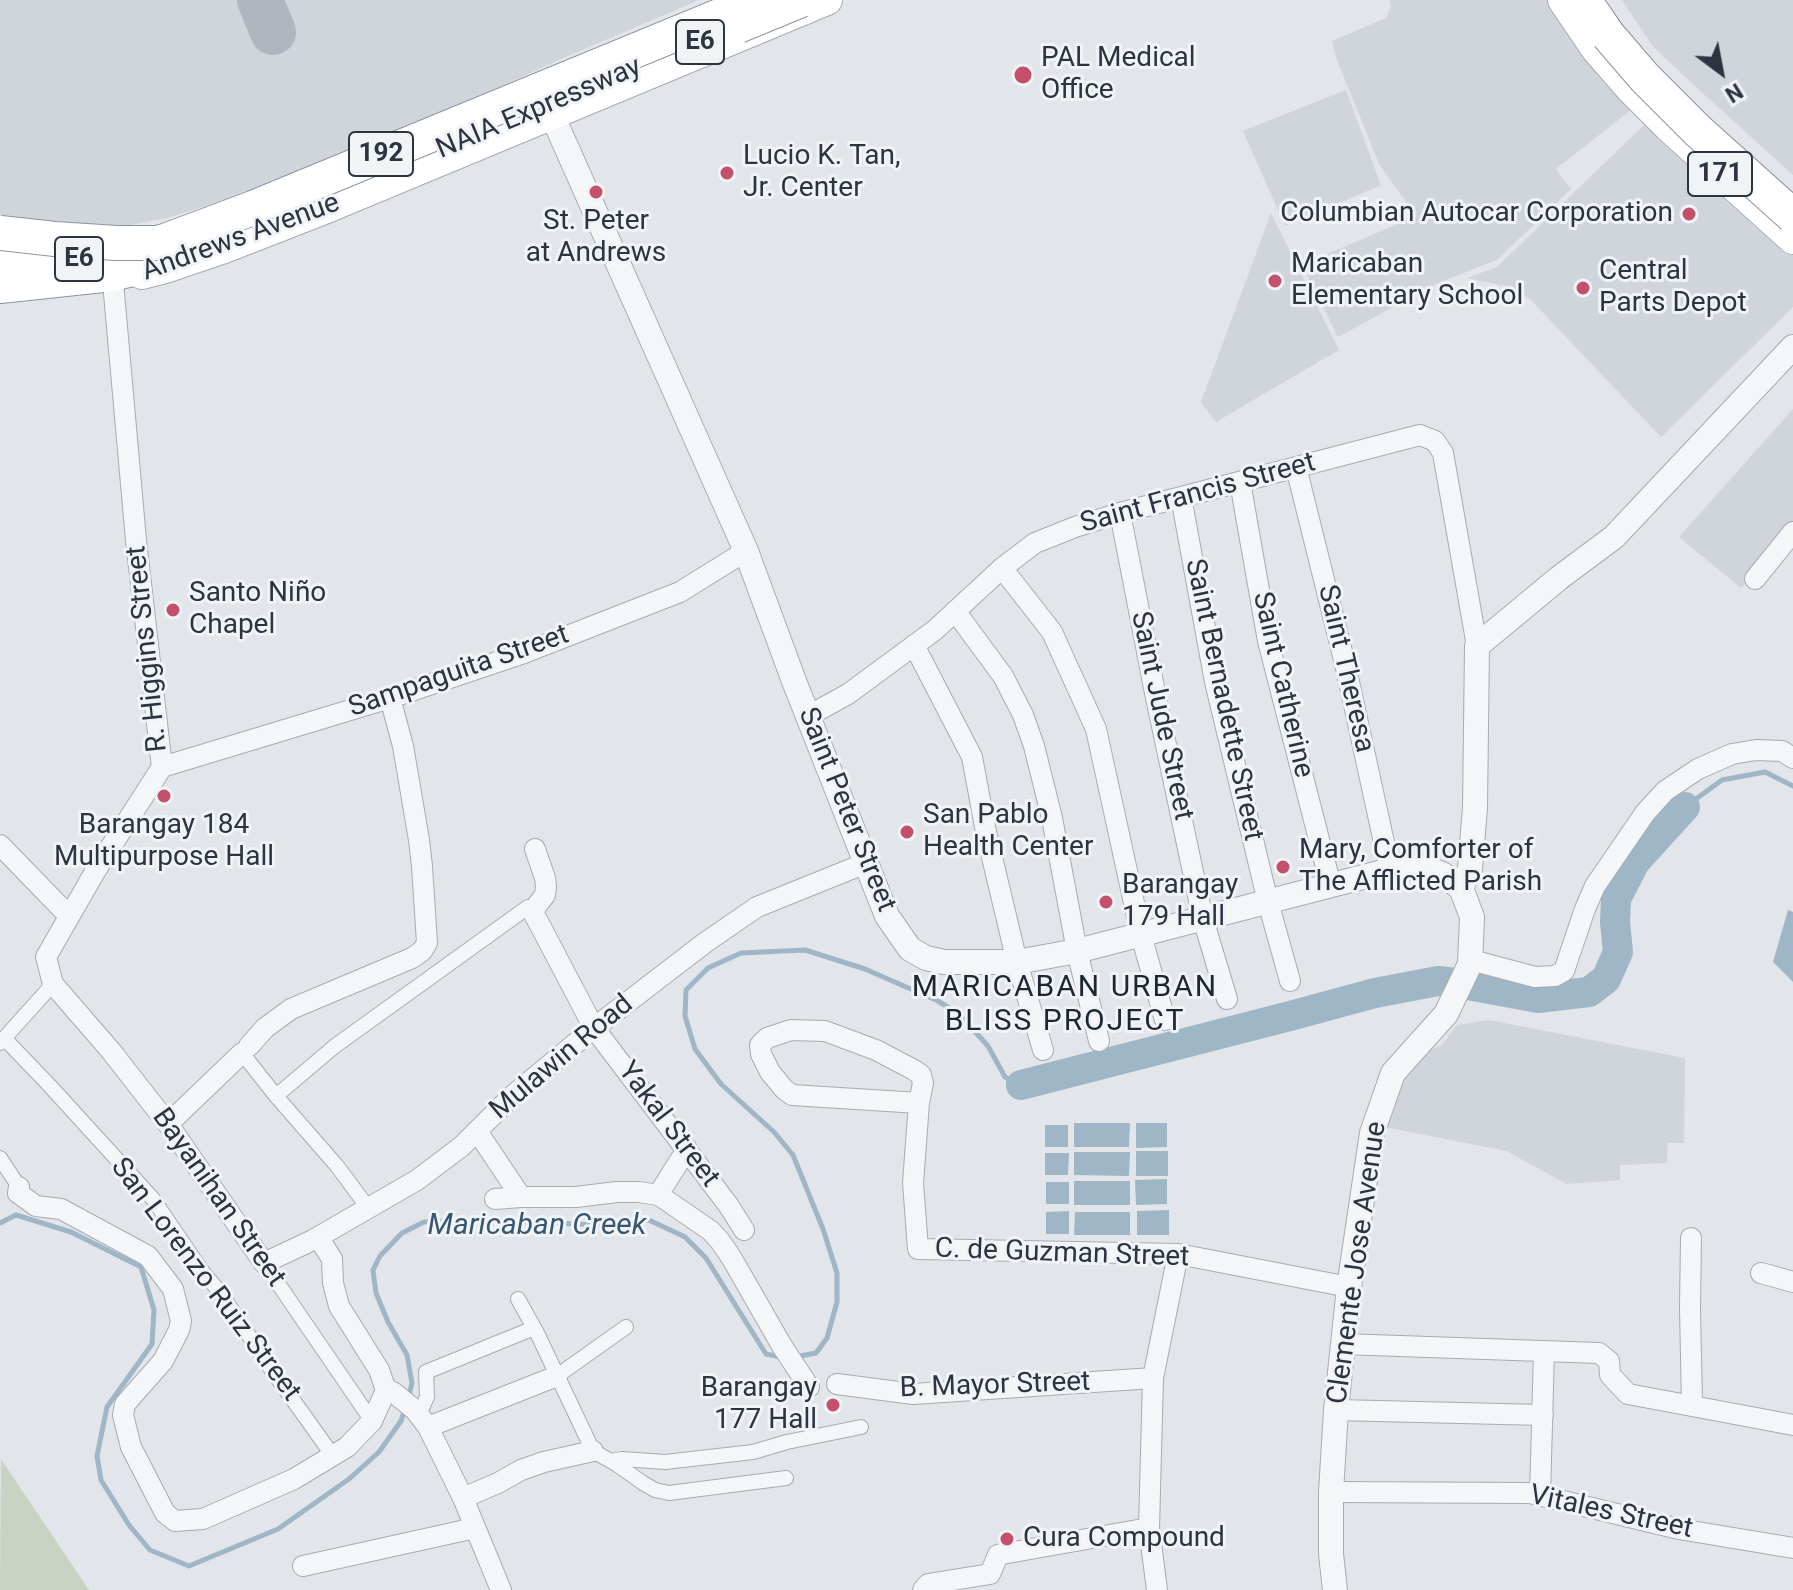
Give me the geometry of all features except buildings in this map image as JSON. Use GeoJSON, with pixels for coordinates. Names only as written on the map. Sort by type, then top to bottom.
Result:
{"type":"FeatureCollection","features":[{"type":"Feature","properties":{"kind":"highway","name":"NAIA Expressway"},"geometry":{"type":"LineString","coordinates":[[0,266],[103,257],[157,243],[253,208],[758,0]]}},
{"type":"Feature","properties":{"kind":"highway","name":"NAIA Expressway"},"geometry":{"type":"LineString","coordinates":[[0,286],[112,274],[165,261],[261,225],[801,0]]}},
{"type":"Feature","properties":{"kind":"highway"},"geometry":{"type":"LineString","coordinates":[[1584,0],[1608,35],[1645,78],[1698,131],[1793,216]]}},
{"type":"Feature","properties":{"kind":"highway"},"geometry":{"type":"LineString","coordinates":[[0,233],[55,239],[157,243]]}},
{"type":"Feature","properties":{"kind":"main road","name":"Andrews Avenue"},"geometry":{"type":"LineString","coordinates":[[0,293],[113,282],[165,268],[748,0]]}},
{"type":"Feature","properties":{"kind":"main road","name":"Andrews Avenue"},"geometry":{"type":"LineString","coordinates":[[0,259],[102,250],[319,195],[552,115],[827,0]]}},
{"type":"Feature","properties":{"kind":"main road","name":"171"},"geometry":{"type":"LineString","coordinates":[[1563,0],[1597,50],[1631,89],[1746,178],[1793,201]]}},
{"type":"Feature","properties":{"kind":"main road","name":"171"},"geometry":{"type":"LineString","coordinates":[[1599,0],[1620,32],[1685,103],[1793,239]]}},
{"type":"Feature","properties":{"kind":"main road"},"geometry":{"type":"LineString","coordinates":[[719,12],[730,40]]}},
{"type":"Feature","properties":{"kind":"street","name":"Saint Peter Street"},"geometry":{"type":"LineString","coordinates":[[552,115],[746,551],[887,916],[910,949],[926,958],[944,962],[1017,962],[1077,951],[1390,870],[1423,867],[1442,874],[1461,888]]}},
{"type":"Feature","properties":{"kind":"street","name":"R. Higgins Street"},"geometry":{"type":"LineString","coordinates":[[53,984],[46,957],[162,767],[136,540],[113,282]]}},
{"type":"Feature","properties":{"kind":"street"},"geometry":{"type":"LineString","coordinates":[[1793,347],[1614,537],[1477,646],[1475,808],[1470,869],[1461,888],[1472,917],[1471,962],[1535,977],[1555,976],[1564,971],[1595,886],[1645,813],[1665,791],[1698,769],[1732,754],[1756,750],[1782,751],[1793,758]]}},
{"type":"Feature","properties":{"kind":"street","name":"Saint Francis Street"},"geometry":{"type":"LineString","coordinates":[[808,716],[848,694],[935,630],[1002,568],[1035,543],[1120,513],[1420,435],[1435,441],[1443,453],[1477,646]]}},
{"type":"Feature","properties":{"kind":"street","name":"Saint Theresa"},"geometry":{"type":"LineString","coordinates":[[1296,467],[1346,668],[1390,870]]}},
{"type":"Feature","properties":{"kind":"street","name":"Saint Catherine"},"geometry":{"type":"LineString","coordinates":[[1240,482],[1268,641],[1331,886]]}},
{"type":"Feature","properties":{"kind":"street","name":"Saint Bernadette Street"},"geometry":{"type":"LineString","coordinates":[[1181,497],[1215,682],[1290,981]]}},
{"type":"Feature","properties":{"kind":"street","name":"Saint Jude Street"},"geometry":{"type":"LineString","coordinates":[[1120,513],[1203,919],[1227,999]]}},
{"type":"Feature","properties":{"kind":"street"},"geometry":{"type":"LineString","coordinates":[[1755,579],[1793,532]]}},
{"type":"Feature","properties":{"kind":"street","name":"Sampaguita Street"},"geometry":{"type":"LineString","coordinates":[[162,767],[390,698],[524,653],[680,592],[746,551]]}},
{"type":"Feature","properties":{"kind":"street"},"geometry":{"type":"LineString","coordinates":[[1002,568],[1052,632],[1096,729],[1141,935],[1165,1020]]}},
{"type":"Feature","properties":{"kind":"street"},"geometry":{"type":"LineString","coordinates":[[955,611],[1003,676],[1027,725],[1052,818],[1077,951],[1099,1041]]}},
{"type":"Feature","properties":{"kind":"street"},"geometry":{"type":"LineString","coordinates":[[914,645],[972,757],[986,832],[1017,962],[1043,1050]]}},
{"type":"Feature","properties":{"kind":"street"},"geometry":{"type":"LineString","coordinates":[[168,1124],[265,1028],[291,1009],[412,958],[427,943],[419,840],[403,746],[390,698]]}},
{"type":"Feature","properties":{"kind":"street"},"geometry":{"type":"LineString","coordinates":[[0,845],[69,916]]}},
{"type":"Feature","properties":{"kind":"street"},"geometry":{"type":"LineString","coordinates":[[276,1096],[335,1046],[528,907],[536,907],[544,898],[546,887],[535,849]]}},
{"type":"Feature","properties":{"kind":"street","name":"Mulawin Road"},"geometry":{"type":"LineString","coordinates":[[264,1263],[318,1237],[417,1180],[462,1146],[511,1097],[594,1028],[757,907],[866,863]]}},
{"type":"Feature","properties":{"kind":"street","name":"Yakal Street"},"geometry":{"type":"LineString","coordinates":[[536,907],[534,914],[594,1028],[687,1149],[744,1230]]}},
{"type":"Feature","properties":{"kind":"street","name":"Clemente Jose Avenue"},"geometry":{"type":"LineString","coordinates":[[1335,1590],[1331,1554],[1331,1492],[1336,1410],[1349,1287],[1372,1133],[1393,1073],[1446,1014],[1471,962]]}},
{"type":"Feature","properties":{"kind":"street"},"geometry":{"type":"LineString","coordinates":[[2,1040],[53,984]]}},
{"type":"Feature","properties":{"kind":"street","name":"Bayanihan Street"},"geometry":{"type":"LineString","coordinates":[[53,984],[168,1124],[372,1421]]}},
{"type":"Feature","properties":{"kind":"street"},"geometry":{"type":"LineString","coordinates":[[791,1030],[825,1031],[876,1050],[917,1072],[923,1083],[919,1103],[792,1095],[770,1072],[760,1045],[767,1038],[791,1030]]}},
{"type":"Feature","properties":{"kind":"street","name":"San Lorenzo Ruiz Street"},"geometry":{"type":"LineString","coordinates":[[2,1040],[60,1096],[153,1199],[333,1456]]}},
{"type":"Feature","properties":{"kind":"street"},"geometry":{"type":"LineString","coordinates":[[245,1049],[276,1096],[337,1166],[369,1209]]}},
{"type":"Feature","properties":{"kind":"street","name":"C. de Guzman Street"},"geometry":{"type":"LineString","coordinates":[[919,1103],[913,1183],[918,1249],[1178,1254],[1349,1287]]}},
{"type":"Feature","properties":{"kind":"street"},"geometry":{"type":"LineString","coordinates":[[477,1131],[521,1197]]}},
{"type":"Feature","properties":{"kind":"street"},"geometry":{"type":"LineString","coordinates":[[658,1195],[687,1149]]}},
{"type":"Feature","properties":{"kind":"street"},"geometry":{"type":"LineString","coordinates":[[0,1158],[19,1187],[18,1193],[36,1206],[61,1209],[148,1256],[173,1289],[181,1321],[179,1330],[163,1361],[123,1408],[123,1415],[131,1447],[165,1513],[175,1521],[203,1519],[294,1479],[333,1456],[347,1447],[372,1421],[389,1391]]}},
{"type":"Feature","properties":{"kind":"street"},"geometry":{"type":"LineString","coordinates":[[495,1199],[576,1197],[617,1192],[658,1195],[711,1231],[720,1241],[809,1387]]}},
{"type":"Feature","properties":{"kind":"street"},"geometry":{"type":"LineString","coordinates":[[318,1237],[332,1259],[333,1283],[339,1306],[389,1391],[421,1417],[463,1498],[501,1590]]}},
{"type":"Feature","properties":{"kind":"street"},"geometry":{"type":"LineString","coordinates":[[1691,1238],[1692,1406]]}},
{"type":"Feature","properties":{"kind":"street"},"geometry":{"type":"LineString","coordinates":[[1157,1590],[1149,1528],[1153,1378],[1178,1254]]}},
{"type":"Feature","properties":{"kind":"street"},"geometry":{"type":"LineString","coordinates":[[1761,1273],[1793,1282]]}},
{"type":"Feature","properties":{"kind":"street"},"geometry":{"type":"LineString","coordinates":[[518,1299],[602,1456],[655,1490],[669,1493],[786,1478]]}},
{"type":"Feature","properties":{"kind":"street"},"geometry":{"type":"LineString","coordinates":[[421,1417],[557,1376],[626,1327]]}},
{"type":"Feature","properties":{"kind":"street"},"geometry":{"type":"LineString","coordinates":[[421,1417],[427,1397],[426,1372],[534,1328]]}},
{"type":"Feature","properties":{"kind":"street"},"geometry":{"type":"LineString","coordinates":[[1343,1344],[1599,1353],[1609,1361],[1610,1375],[1628,1394],[1793,1425]]}},
{"type":"Feature","properties":{"kind":"street"},"geometry":{"type":"LineString","coordinates":[[1540,1496],[1544,1351]]}},
{"type":"Feature","properties":{"kind":"street","name":"B. Mayor Street"},"geometry":{"type":"LineString","coordinates":[[837,1384],[913,1394],[1153,1378]]}},
{"type":"Feature","properties":{"kind":"street"},"geometry":{"type":"LineString","coordinates":[[1336,1410],[1543,1415]]}},
{"type":"Feature","properties":{"kind":"street"},"geometry":{"type":"LineString","coordinates":[[463,1498],[544,1462],[602,1456],[665,1462],[753,1452],[861,1427]]}},
{"type":"Feature","properties":{"kind":"street","name":"Vitales Street"},"geometry":{"type":"LineString","coordinates":[[1331,1492],[1530,1493],[1679,1529],[1793,1548]]}},
{"type":"Feature","properties":{"kind":"street"},"geometry":{"type":"LineString","coordinates":[[303,1566],[475,1528]]}},
{"type":"Feature","properties":{"kind":"street"},"geometry":{"type":"LineString","coordinates":[[923,1590],[928,1584],[990,1574],[998,1555],[1149,1528]]}},
{"type":"Feature","properties":{"kind":"shaded area"},"geometry":{"type":"Polygon","coordinates":[[[0,0],[699,0],[381,140],[221,201],[167,218],[119,227],[0,228],[0,0]]]}},
{"type":"Feature","properties":{"kind":"shaded area"},"geometry":{"type":"Polygon","coordinates":[[[1389,0],[1547,0],[1596,69],[1631,110],[1556,169],[1571,189],[1497,260],[1433,285],[1338,337],[1302,265],[1416,216],[1379,164],[1332,41],[1386,18],[1391,6],[1389,0]]]}},
{"type":"Feature","properties":{"kind":"shaded area"},"geometry":{"type":"Polygon","coordinates":[[[1622,0],[1793,0],[1793,175],[1652,45],[1622,0]]]}},
{"type":"Feature","properties":{"kind":"shaded area"},"geometry":{"type":"Polygon","coordinates":[[[1346,90],[1381,185],[1285,226],[1243,131],[1346,90]]]}},
{"type":"Feature","properties":{"kind":"shaded area","name":"Central Parts Depot"},"geometry":{"type":"Polygon","coordinates":[[[1646,123],[1793,255],[1793,307],[1661,437],[1529,298],[1505,286],[1467,278],[1497,267],[1646,123]]]}},
{"type":"Feature","properties":{"kind":"shaded area","name":"Maricaban Elementary School"},"geometry":{"type":"Polygon","coordinates":[[[1271,213],[1339,350],[1216,422],[1201,402],[1271,213]]]}},
{"type":"Feature","properties":{"kind":"shaded area"},"geometry":{"type":"Polygon","coordinates":[[[1793,409],[1793,529],[1741,588],[1679,537],[1793,409]]]}},
{"type":"Feature","properties":{"kind":"shaded area"},"geometry":{"type":"Polygon","coordinates":[[[1489,1020],[1685,1058],[1684,1143],[1668,1143],[1667,1163],[1620,1165],[1620,1180],[1567,1184],[1506,1151],[1385,1127],[1400,1080],[1426,1050],[1441,1046],[1457,1025],[1489,1020]]]}},
{"type":"Feature","properties":{"kind":"green space"},"geometry":{"type":"Polygon","coordinates":[[[1,1459],[89,1590],[0,1590],[1,1459]]]}},
{"type":"Feature","properties":{"kind":"water"},"geometry":{"type":"Polygon","coordinates":[[[1788,910],[1793,912],[1793,982],[1773,962],[1788,910]]]}},
{"type":"Feature","properties":{"kind":"water"},"geometry":{"type":"Polygon","coordinates":[[[1074,1123],[1130,1123],[1129,1147],[1074,1147],[1074,1123]]]}},
{"type":"Feature","properties":{"kind":"water"},"geometry":{"type":"Polygon","coordinates":[[[1136,1123],[1167,1123],[1167,1147],[1136,1148],[1136,1123]]]}},
{"type":"Feature","properties":{"kind":"water"},"geometry":{"type":"Polygon","coordinates":[[[1045,1125],[1068,1125],[1068,1147],[1045,1147],[1045,1125]]]}},
{"type":"Feature","properties":{"kind":"water"},"geometry":{"type":"Polygon","coordinates":[[[1136,1151],[1168,1151],[1168,1176],[1136,1176],[1136,1151]]]}},
{"type":"Feature","properties":{"kind":"water"},"geometry":{"type":"Polygon","coordinates":[[[1074,1152],[1130,1152],[1129,1176],[1074,1175],[1074,1152]]]}},
{"type":"Feature","properties":{"kind":"water"},"geometry":{"type":"Polygon","coordinates":[[[1045,1153],[1069,1153],[1068,1175],[1045,1175],[1045,1153]]]}},
{"type":"Feature","properties":{"kind":"water"},"geometry":{"type":"Polygon","coordinates":[[[1167,1179],[1167,1204],[1136,1205],[1135,1180],[1167,1179]]]}},
{"type":"Feature","properties":{"kind":"water"},"geometry":{"type":"Polygon","coordinates":[[[1074,1181],[1130,1181],[1130,1205],[1074,1205],[1074,1181]]]}},
{"type":"Feature","properties":{"kind":"water"},"geometry":{"type":"Polygon","coordinates":[[[1046,1182],[1069,1182],[1069,1204],[1046,1204],[1046,1182]]]}},
{"type":"Feature","properties":{"kind":"water"},"geometry":{"type":"Polygon","coordinates":[[[1169,1210],[1169,1235],[1137,1235],[1137,1211],[1169,1210]]]}},
{"type":"Feature","properties":{"kind":"water"},"geometry":{"type":"Polygon","coordinates":[[[1069,1211],[1069,1234],[1046,1234],[1046,1212],[1069,1211]]]}},
{"type":"Feature","properties":{"kind":"water"},"geometry":{"type":"Polygon","coordinates":[[[1075,1212],[1130,1212],[1130,1235],[1074,1235],[1075,1212]]]}},
{"type":"Feature","properties":{"kind":"waterway","name":"Maricaban Creek"},"geometry":{"type":"LineString","coordinates":[[1685,807],[1722,780],[1765,772],[1793,786]]}},
{"type":"Feature","properties":{"kind":"waterway","name":"Maricaban Creek"},"geometry":{"type":"LineString","coordinates":[[1021,1085],[1375,993],[1438,981],[1538,998],[1589,992],[1606,979],[1618,952],[1616,899],[1635,862],[1685,807]]}},
{"type":"Feature","properties":{"kind":"waterway","name":"Maricaban Creek"},"geometry":{"type":"LineString","coordinates":[[795,1357],[816,1353],[827,1338],[837,1302],[837,1273],[793,1155],[774,1132],[721,1084],[695,1049],[685,1016],[686,990],[708,968],[741,953],[805,950],[865,969],[938,1001],[959,1014],[988,1046],[1005,1077],[1021,1085]]}},
{"type":"Feature","properties":{"kind":"waterway","name":"Maricaban Creek"},"geometry":{"type":"LineString","coordinates":[[0,1223],[16,1215],[71,1232],[141,1267],[154,1310],[152,1344],[107,1407],[97,1456],[101,1480],[129,1525],[150,1550],[189,1566],[278,1529],[349,1479],[379,1452],[401,1421],[405,1409]]}},
{"type":"Feature","properties":{"kind":"waterway","name":"Maricaban Creek"},"geometry":{"type":"LineString","coordinates":[[408,1399],[412,1383],[407,1355],[376,1293],[373,1270],[380,1256],[402,1233],[424,1222],[482,1220],[601,1225],[649,1220],[685,1237],[706,1258],[766,1354],[781,1357]]}},
{"type":"Feature","properties":{"kind":"taxiway"},"geometry":{"type":"LineString","coordinates":[[260,0],[273,32]]}},
{"type":"Feature","properties":{"kind":"place","name":"PAL Medical Office"},"geometry":{"type":"Point","coordinates":[1023,75]}},
{"type":"Feature","properties":{"kind":"place","name":"Lucio K. Tan, Jr. Center"},"geometry":{"type":"Point","coordinates":[727,173]}},
{"type":"Feature","properties":{"kind":"place","name":"St. Peter at Andrews"},"geometry":{"type":"Point","coordinates":[596,192]}},
{"type":"Feature","properties":{"kind":"place","name":"Columbian Autocar Corporation"},"geometry":{"type":"Point","coordinates":[1689,214]}},
{"type":"Feature","properties":{"kind":"place","name":"Maricaban Elementary School"},"geometry":{"type":"Point","coordinates":[1275,281]}},
{"type":"Feature","properties":{"kind":"place","name":"Central Parts Depot"},"geometry":{"type":"Point","coordinates":[1583,288]}},
{"type":"Feature","properties":{"kind":"place","name":"Santo Niño Chapel"},"geometry":{"type":"Point","coordinates":[173,610]}},
{"type":"Feature","properties":{"kind":"place","name":"Barangay 184 Multipurpose Hall"},"geometry":{"type":"Point","coordinates":[164,796]}},
{"type":"Feature","properties":{"kind":"place","name":"San Pablo Health Center"},"geometry":{"type":"Point","coordinates":[907,832]}},
{"type":"Feature","properties":{"kind":"place","name":"Mary, Comforter of The Afflicted Parish"},"geometry":{"type":"Point","coordinates":[1283,867]}},
{"type":"Feature","properties":{"kind":"place","name":"Barangay 179 Hall"},"geometry":{"type":"Point","coordinates":[1106,902]}},
{"type":"Feature","properties":{"kind":"place","name":"Barangay 177 Hall"},"geometry":{"type":"Point","coordinates":[833,1405]}},
{"type":"Feature","properties":{"kind":"place","name":"Cura Compound"},"geometry":{"type":"Point","coordinates":[1007,1539]}},
{"type":"Feature","properties":{"kind":"district","name":"MARICABAN URBAN BLISS PROJECT"},"geometry":{"type":"Point","coordinates":[1065,1005]}}]}
